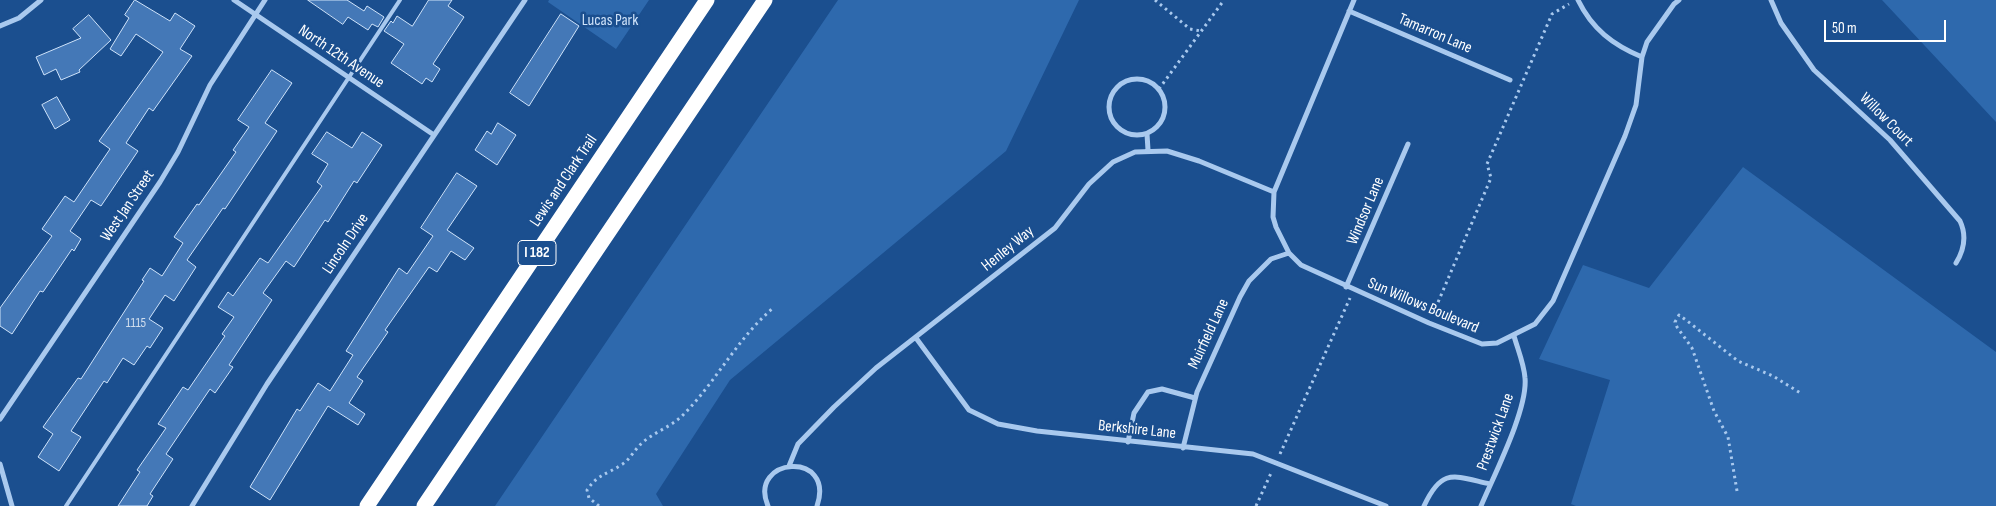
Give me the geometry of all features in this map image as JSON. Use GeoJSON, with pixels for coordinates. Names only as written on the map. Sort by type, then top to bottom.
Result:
{"type":"FeatureCollection","features":[{"type":"Feature","properties":{"kind":"highway","name":"Lewis and Clark Trail"},"geometry":{"type":"LineString","coordinates":[[367,506],[707,0]]}},
{"type":"Feature","properties":{"kind":"highway"},"geometry":{"type":"LineString","coordinates":[[424,506],[765,0]]}},
{"type":"Feature","properties":{"kind":"street"},"geometry":{"type":"LineString","coordinates":[[0,26],[19,18],[41,0]]}},
{"type":"Feature","properties":{"kind":"street","name":"North 12th Avenue"},"geometry":{"type":"LineString","coordinates":[[234,0],[434,135]]}},
{"type":"Feature","properties":{"kind":"street","name":"West Jan Street"},"geometry":{"type":"LineString","coordinates":[[0,419],[160,182],[178,152],[210,85],[265,0]]}},
{"type":"Feature","properties":{"kind":"street","name":"Lincoln Drive"},"geometry":{"type":"LineString","coordinates":[[192,506],[267,384],[525,0]]}},
{"type":"Feature","properties":{"kind":"street","name":"Sun Willows Boulevard"},"geometry":{"type":"LineString","coordinates":[[1354,0],[1274,192],[1273,217],[1289,253],[1301,265],[1346,287],[1482,344],[1497,343],[1514,336],[1535,324],[1545,314],[1561,285],[1625,136],[1638,98],[1642,57],[1647,42],[1658,25],[1679,0]]}},
{"type":"Feature","properties":{"kind":"street"},"geometry":{"type":"LineString","coordinates":[[1577,0],[1587,19],[1621,48],[1642,57]]}},
{"type":"Feature","properties":{"kind":"street","name":"Willow Court"},"geometry":{"type":"LineString","coordinates":[[1771,0],[1782,23],[1814,70],[1890,140],[1960,222],[1963,228],[1962,252],[1956,263]]}},
{"type":"Feature","properties":{"kind":"street","name":"Tamarron Lane"},"geometry":{"type":"LineString","coordinates":[[1349,11],[1510,80]]}},
{"type":"Feature","properties":{"kind":"street"},"geometry":{"type":"LineString","coordinates":[[1134,78],[1152,82],[1159,88],[1166,106],[1161,123],[1147,134],[1128,134],[1113,123],[1109,104],[1111,95],[1117,87],[1134,78]]}},
{"type":"Feature","properties":{"kind":"street"},"geometry":{"type":"LineString","coordinates":[[1147,134],[1148,150]]}},
{"type":"Feature","properties":{"kind":"street","name":"Windsor Lane"},"geometry":{"type":"LineString","coordinates":[[1346,287],[1408,144]]}},
{"type":"Feature","properties":{"kind":"street","name":"Henley Way"},"geometry":{"type":"LineString","coordinates":[[789,466],[798,444],[834,407],[876,368],[1054,228],[1089,184],[1113,162],[1135,152],[1148,150],[1167,151],[1191,158],[1274,192]]}},
{"type":"Feature","properties":{"kind":"street","name":"Muirfield Lane"},"geometry":{"type":"LineString","coordinates":[[1182,448],[1195,398],[1225,328],[1249,281],[1271,259],[1289,253]]}},
{"type":"Feature","properties":{"kind":"street","name":"Prestwick Lane"},"geometry":{"type":"LineString","coordinates":[[1481,506],[1520,411],[1525,393],[1525,377],[1514,336]]}},
{"type":"Feature","properties":{"kind":"street","name":"Berkshire Lane"},"geometry":{"type":"LineString","coordinates":[[916,338],[969,410],[982,418],[998,424],[1037,431],[1128,442],[1253,454],[1386,506]]}},
{"type":"Feature","properties":{"kind":"street"},"geometry":{"type":"LineString","coordinates":[[1128,442],[1134,413],[1148,392],[1162,389],[1195,398]]}},
{"type":"Feature","properties":{"kind":"street"},"geometry":{"type":"LineString","coordinates":[[0,464],[12,506]]}},
{"type":"Feature","properties":{"kind":"street"},"geometry":{"type":"LineString","coordinates":[[768,506],[765,491],[767,482],[778,469],[789,466],[805,468],[817,480],[820,489],[817,506]]}},
{"type":"Feature","properties":{"kind":"street"},"geometry":{"type":"LineString","coordinates":[[1424,506],[1436,484],[1448,478],[1455,477],[1490,484]]}},
{"type":"Feature","properties":{"kind":"lane"},"geometry":{"type":"LineString","coordinates":[[66,506],[400,0]]}},
{"type":"Feature","properties":{"kind":"path"},"geometry":{"type":"LineString","coordinates":[[1154,0],[1190,29],[1201,31]]}},
{"type":"Feature","properties":{"kind":"path"},"geometry":{"type":"LineString","coordinates":[[1159,88],[1224,0]]}},
{"type":"Feature","properties":{"kind":"path"},"geometry":{"type":"LineString","coordinates":[[1429,323],[1491,178],[1487,164],[1552,14],[1577,0]]}},
{"type":"Feature","properties":{"kind":"path"},"geometry":{"type":"LineString","coordinates":[[1256,506],[1353,290]]}},
{"type":"Feature","properties":{"kind":"path"},"geometry":{"type":"LineString","coordinates":[[599,506],[589,498],[587,490],[592,483],[600,475],[623,464],[643,442],[668,428],[683,414],[748,332],[772,308]]}},
{"type":"Feature","properties":{"kind":"path"},"geometry":{"type":"LineString","coordinates":[[1737,491],[1728,437],[1714,410],[1692,348],[1674,322],[1676,318],[1679,315],[1738,361],[1774,376],[1802,394]]}},
{"type":"Feature","properties":{"kind":"green space","name":"Lucas Park"},"geometry":{"type":"Polygon","coordinates":[[[549,0],[649,0],[616,49],[548,2],[549,0]]]}},
{"type":"Feature","properties":{"kind":"green space"},"geometry":{"type":"Polygon","coordinates":[[[838,0],[1079,0],[1006,151],[730,380],[656,494],[663,506],[495,506],[838,0]]]}},
{"type":"Feature","properties":{"kind":"green space"},"geometry":{"type":"Polygon","coordinates":[[[1882,0],[1996,0],[1996,122],[1882,0]]]}},
{"type":"Feature","properties":{"kind":"green space"},"geometry":{"type":"Polygon","coordinates":[[[1743,167],[1996,352],[1996,506],[1576,506],[1571,504],[1610,380],[1539,359],[1583,265],[1649,288],[1743,167]]]}},
{"type":"Feature","properties":{"kind":"building"},"geometry":{"type":"Polygon","coordinates":[[[135,0],[170,21],[175,13],[195,26],[180,49],[192,56],[153,111],[149,108],[126,143],[138,151],[101,206],[91,200],[70,231],[81,239],[74,251],[72,249],[43,292],[40,291],[12,334],[0,326],[0,308],[52,236],[42,229],[65,196],[74,202],[110,149],[99,141],[163,52],[136,34],[121,56],[110,49],[129,18],[125,15],[135,0]]]}},
{"type":"Feature","properties":{"kind":"building"},"geometry":{"type":"Polygon","coordinates":[[[308,0],[347,0],[364,11],[367,6],[384,17],[378,27],[372,24],[368,30],[348,17],[343,24],[308,0]]]}},
{"type":"Feature","properties":{"kind":"building"},"geometry":{"type":"Polygon","coordinates":[[[429,0],[452,0],[448,6],[464,17],[433,64],[440,69],[432,82],[426,78],[422,84],[391,63],[404,44],[384,31],[391,21],[393,23],[397,16],[412,26],[429,0]]]}},
{"type":"Feature","properties":{"kind":"building"},"geometry":{"type":"Polygon","coordinates":[[[561,14],[579,26],[529,106],[510,93],[561,14]]]}},
{"type":"Feature","properties":{"kind":"building"},"geometry":{"type":"Polygon","coordinates":[[[89,15],[111,40],[79,70],[80,72],[61,80],[56,69],[44,75],[36,57],[81,38],[73,29],[89,15]]]}},
{"type":"Feature","properties":{"kind":"building"},"geometry":{"type":"Polygon","coordinates":[[[272,70],[292,83],[265,123],[277,131],[225,209],[223,208],[187,260],[196,267],[174,301],[165,295],[149,319],[163,328],[150,348],[147,346],[134,365],[123,358],[107,383],[104,381],[71,431],[81,437],[59,471],[38,457],[53,434],[43,427],[78,378],[81,379],[144,281],[142,280],[150,268],[162,276],[183,243],[174,237],[236,152],[233,150],[249,127],[238,120],[272,70]]]}},
{"type":"Feature","properties":{"kind":"building"},"geometry":{"type":"Polygon","coordinates":[[[57,97],[70,120],[55,129],[42,105],[57,97]]]}},
{"type":"Feature","properties":{"kind":"building"},"geometry":{"type":"Polygon","coordinates":[[[498,123],[516,135],[497,165],[475,150],[487,131],[491,134],[498,123]]]}},
{"type":"Feature","properties":{"kind":"building"},"geometry":{"type":"Polygon","coordinates":[[[327,132],[352,148],[362,132],[382,145],[357,183],[354,181],[328,222],[325,220],[294,267],[286,261],[263,293],[272,300],[229,365],[233,367],[215,393],[210,389],[166,454],[173,459],[150,494],[153,496],[147,506],[118,506],[140,472],[137,470],[166,428],[158,424],[183,387],[188,390],[225,336],[222,334],[234,317],[218,307],[228,292],[233,296],[260,258],[268,263],[322,186],[317,182],[328,164],[312,154],[327,132]]]}},
{"type":"Feature","properties":{"kind":"building"},"geometry":{"type":"Polygon","coordinates":[[[457,173],[477,186],[447,230],[474,248],[465,260],[451,251],[437,272],[429,267],[385,330],[388,332],[357,377],[363,381],[349,403],[365,414],[358,425],[328,406],[270,500],[250,487],[297,409],[300,411],[318,383],[330,391],[353,355],[346,351],[399,268],[407,274],[433,236],[421,228],[457,173]]]}}]}
